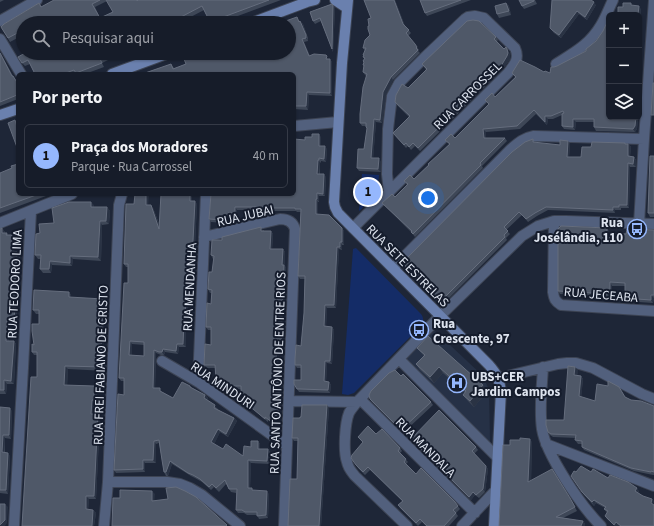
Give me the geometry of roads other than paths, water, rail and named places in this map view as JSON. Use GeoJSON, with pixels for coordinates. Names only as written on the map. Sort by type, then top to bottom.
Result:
{"type":"FeatureCollection","features":[{"type":"Feature","properties":{"kind":"street"},"geometry":{"type":"LineString","coordinates":[[0,21],[36,0]]}},
{"type":"Feature","properties":{"kind":"street"},"geometry":{"type":"LineString","coordinates":[[270,16],[315,0]]}},
{"type":"Feature","properties":{"kind":"street","name":"RUA SETE ESTRELAS"},"geometry":{"type":"LineString","coordinates":[[334,0],[347,4],[338,122],[335,207],[338,213],[490,365],[499,378]]}},
{"type":"Feature","properties":{"kind":"street"},"geometry":{"type":"LineString","coordinates":[[556,64],[577,52],[588,42],[600,26],[613,0]]}},
{"type":"Feature","properties":{"kind":"street"},"geometry":{"type":"LineString","coordinates":[[639,224],[654,0]]}},
{"type":"Feature","properties":{"kind":"street","name":"RUA CARROSSEL"},"geometry":{"type":"LineString","coordinates":[[353,228],[389,193],[508,74],[516,64],[517,54],[515,48],[484,18],[475,16],[465,19],[426,56],[395,90],[392,96],[388,129],[387,174],[389,193]]}},
{"type":"Feature","properties":{"kind":"street"},"geometry":{"type":"LineString","coordinates":[[0,39],[20,72]]}},
{"type":"Feature","properties":{"kind":"street"},"geometry":{"type":"LineString","coordinates":[[117,72],[150,60]]}},
{"type":"Feature","properties":{"kind":"street"},"geometry":{"type":"LineString","coordinates":[[0,116],[16,110]]}},
{"type":"Feature","properties":{"kind":"street"},"geometry":{"type":"LineString","coordinates":[[296,126],[338,122]]}},
{"type":"Feature","properties":{"kind":"street"},"geometry":{"type":"LineString","coordinates":[[394,268],[511,149],[526,138],[534,136],[644,139]]}},
{"type":"Feature","properties":{"kind":"street"},"geometry":{"type":"LineString","coordinates":[[0,223],[67,196]]}},
{"type":"Feature","properties":{"kind":"street"},"geometry":{"type":"LineString","coordinates":[[114,196],[119,205]]}},
{"type":"Feature","properties":{"kind":"street","name":"RUA FREI FABIANO DE CRISTO"},"geometry":{"type":"LineString","coordinates":[[104,526],[108,482],[119,205],[121,196]]}},
{"type":"Feature","properties":{"kind":"street","name":"RUA MENDANHA"},"geometry":{"type":"LineString","coordinates":[[198,382],[206,196]]}},
{"type":"Feature","properties":{"kind":"street","name":"RUA TEODORO LIMA"},"geometry":{"type":"LineString","coordinates":[[14,526],[24,368],[30,211]]}},
{"type":"Feature","properties":{"kind":"street","name":"RUA JUBAI"},"geometry":{"type":"LineString","coordinates":[[204,237],[280,219],[291,222]]}},
{"type":"Feature","properties":{"kind":"street"},"geometry":{"type":"LineString","coordinates":[[407,526],[349,469],[345,452],[347,418],[350,411],[358,401],[440,316],[522,236],[538,226],[554,221],[566,220],[654,224]]}},
{"type":"Feature","properties":{"kind":"street","name":"RUA JECEABA"},"geometry":{"type":"LineString","coordinates":[[554,221],[552,292],[556,302],[561,304],[654,312]]}},
{"type":"Feature","properties":{"kind":"street","name":"RUA SANTO ANTÔNIO DE ENTRE RIOS"},"geometry":{"type":"LineString","coordinates":[[284,526],[296,238],[294,224],[291,222]]}},
{"type":"Feature","properties":{"kind":"street"},"geometry":{"type":"LineString","coordinates":[[399,359],[497,457]]}},
{"type":"Feature","properties":{"kind":"street","name":"RUA MINDURI"},"geometry":{"type":"LineString","coordinates":[[162,361],[198,382],[287,446]]}},
{"type":"Feature","properties":{"kind":"street"},"geometry":{"type":"LineString","coordinates":[[494,526],[501,390],[499,378],[543,367],[576,363],[594,368],[654,399]]}},
{"type":"Feature","properties":{"kind":"street"},"geometry":{"type":"LineString","coordinates":[[543,367],[541,420],[546,444],[560,470],[586,510],[601,526]]}},
{"type":"Feature","properties":{"kind":"street"},"geometry":{"type":"LineString","coordinates":[[289,400],[358,401]]}},
{"type":"Feature","properties":{"kind":"street","name":"RUA MANDALA"},"geometry":{"type":"LineString","coordinates":[[358,401],[474,513]]}},
{"type":"Feature","properties":{"kind":"street"},"geometry":{"type":"LineString","coordinates":[[546,444],[654,486]]}},
{"type":"Feature","properties":{"kind":"street"},"geometry":{"type":"LineString","coordinates":[[108,482],[167,482],[180,484],[202,495],[240,526]]}},
{"type":"Feature","properties":{"kind":"street"},"geometry":{"type":"LineString","coordinates":[[462,526],[495,492]]}},
{"type":"Feature","properties":{"kind":"place","name":"Praça dos Moradores"},"geometry":{"type":"Point","coordinates":[368,192]}},
{"type":"Feature","properties":{"kind":"place","name":"Rua Josélândia, 110"},"geometry":{"type":"Point","coordinates":[637,229]}},
{"type":"Feature","properties":{"kind":"place","name":"Rua Crescente, 97"},"geometry":{"type":"Point","coordinates":[419,330]}},
{"type":"Feature","properties":{"kind":"place","name":"UBS+CER Jardim Campos"},"geometry":{"type":"Point","coordinates":[457,383]}}]}
